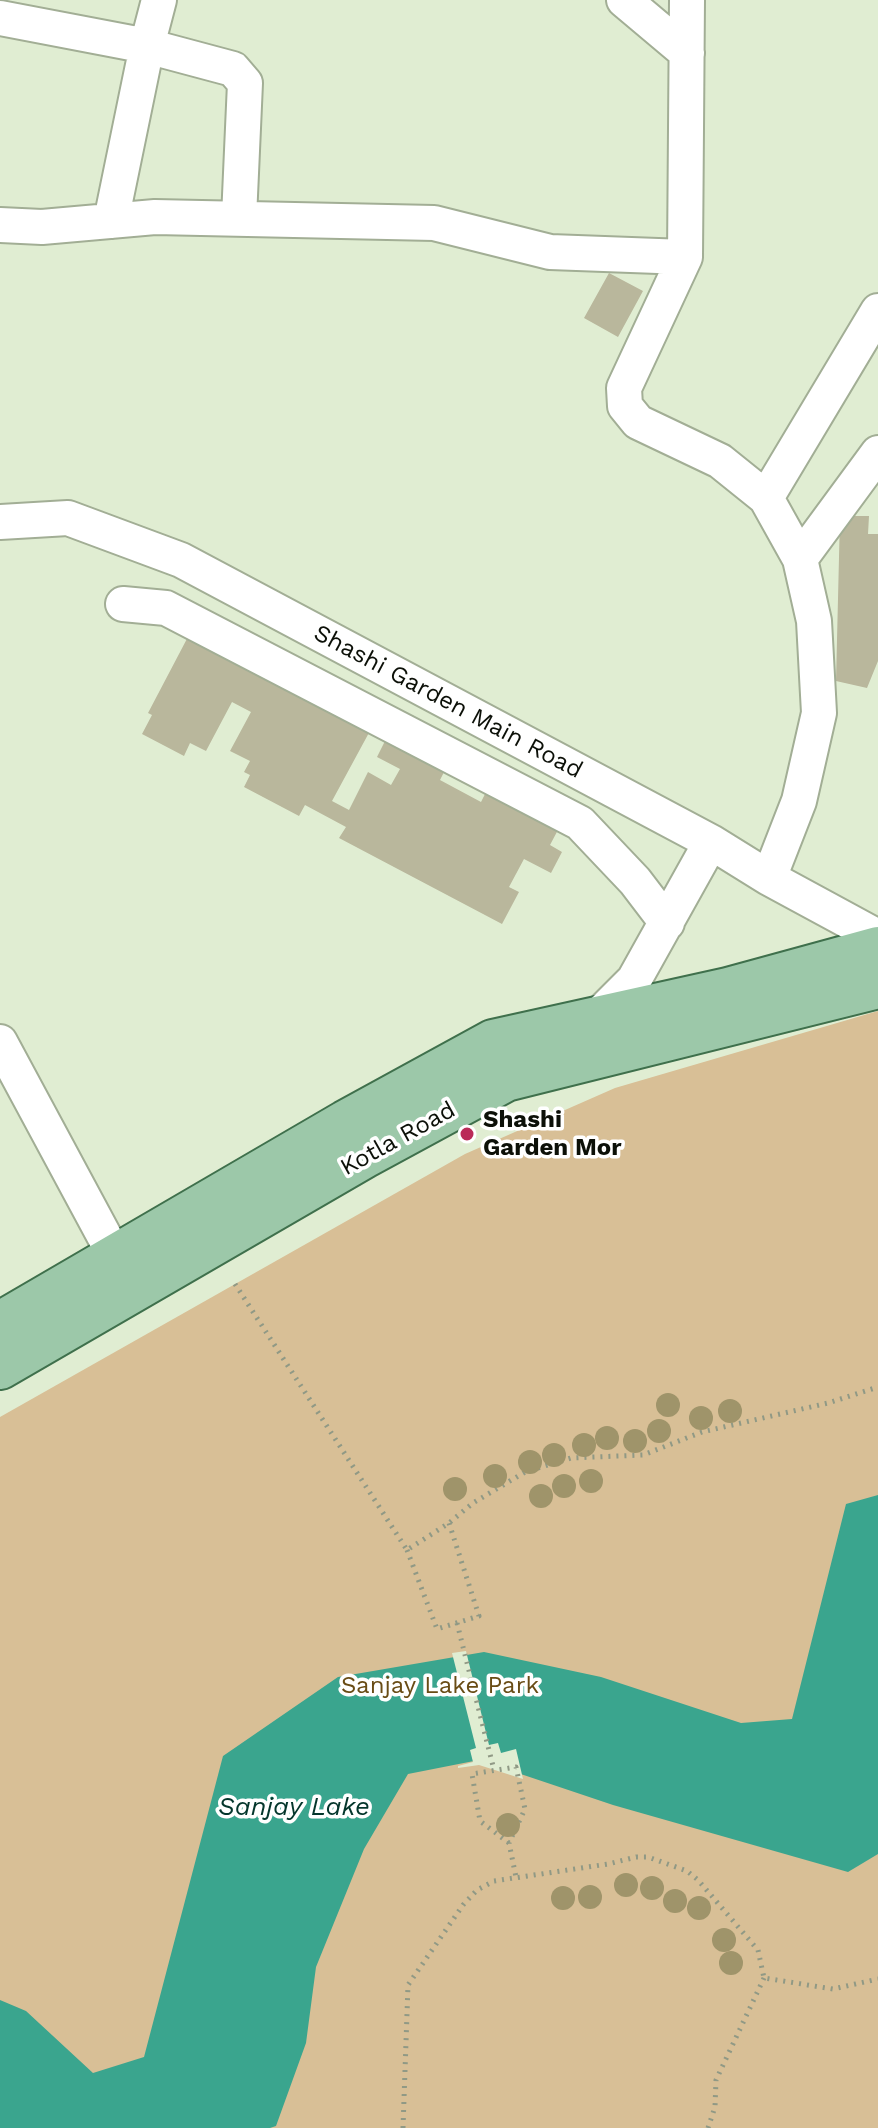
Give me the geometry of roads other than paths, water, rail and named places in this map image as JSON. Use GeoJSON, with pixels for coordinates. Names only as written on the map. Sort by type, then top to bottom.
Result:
{"type":"FeatureCollection","features":[{"type":"Feature","properties":{"kind":"main road","name":"Kotla Road"},"geometry":{"type":"LineString","coordinates":[[0,1323],[345,1122],[493,1041],[728,989],[878,948]]}},
{"type":"Feature","properties":{"kind":"main road","name":"Kotla Road"},"geometry":{"type":"LineString","coordinates":[[0,1368],[364,1157],[506,1080],[878,987]]}},
{"type":"Feature","properties":{"kind":"street"},"geometry":{"type":"LineString","coordinates":[[111,221],[159,0]]}},
{"type":"Feature","properties":{"kind":"street"},"geometry":{"type":"LineString","coordinates":[[624,0],[687,53]]}},
{"type":"Feature","properties":{"kind":"street"},"geometry":{"type":"LineString","coordinates":[[687,0],[685,257],[624,388],[625,406],[638,422],[720,461],[766,498],[800,559],[814,621],[819,713],[799,801],[769,878]]}},
{"type":"Feature","properties":{"kind":"street"},"geometry":{"type":"LineString","coordinates":[[0,18],[147,46],[233,69],[245,83],[239,218]]}},
{"type":"Feature","properties":{"kind":"street"},"geometry":{"type":"LineString","coordinates":[[0,225],[42,227],[155,217],[434,223],[550,252],[685,257]]}},
{"type":"Feature","properties":{"kind":"street"},"geometry":{"type":"LineString","coordinates":[[766,498],[878,311]]}},
{"type":"Feature","properties":{"kind":"street"},"geometry":{"type":"LineString","coordinates":[[800,559],[878,453]]}},
{"type":"Feature","properties":{"kind":"street","name":"Shashi Garden Main Road"},"geometry":{"type":"LineString","coordinates":[[0,522],[68,518],[181,560],[711,842],[769,878],[878,937]]}},
{"type":"Feature","properties":{"kind":"street"},"geometry":{"type":"LineString","coordinates":[[123,604],[166,608],[580,823],[635,881],[667,923]]}},
{"type":"Feature","properties":{"kind":"street"},"geometry":{"type":"LineString","coordinates":[[596,1018],[634,980],[711,842]]}},
{"type":"Feature","properties":{"kind":"street"},"geometry":{"type":"LineString","coordinates":[[0,1042],[115,1256]]}},
{"type":"Feature","properties":{"kind":"water","name":"Sanjay Lake"},"geometry":{"type":"Polygon","coordinates":[[[878,1495],[878,1854],[848,1872],[613,1805],[479,1760],[408,1774],[364,1849],[316,1967],[306,2043],[276,2126],[0,2128],[0,2000],[26,2011],[93,2073],[144,2057],[223,1756],[338,1677],[484,1652],[601,1677],[741,1723],[792,1719],[846,1504],[878,1495]]]}},
{"type":"Feature","properties":{"kind":"place","name":"Shashi Garden Mor"},"geometry":{"type":"Point","coordinates":[467,1134]}},
{"type":"Feature","properties":{"kind":"park label","name":"Sanjay Lake Park"},"geometry":{"type":"Point","coordinates":[440,1686]}}]}
